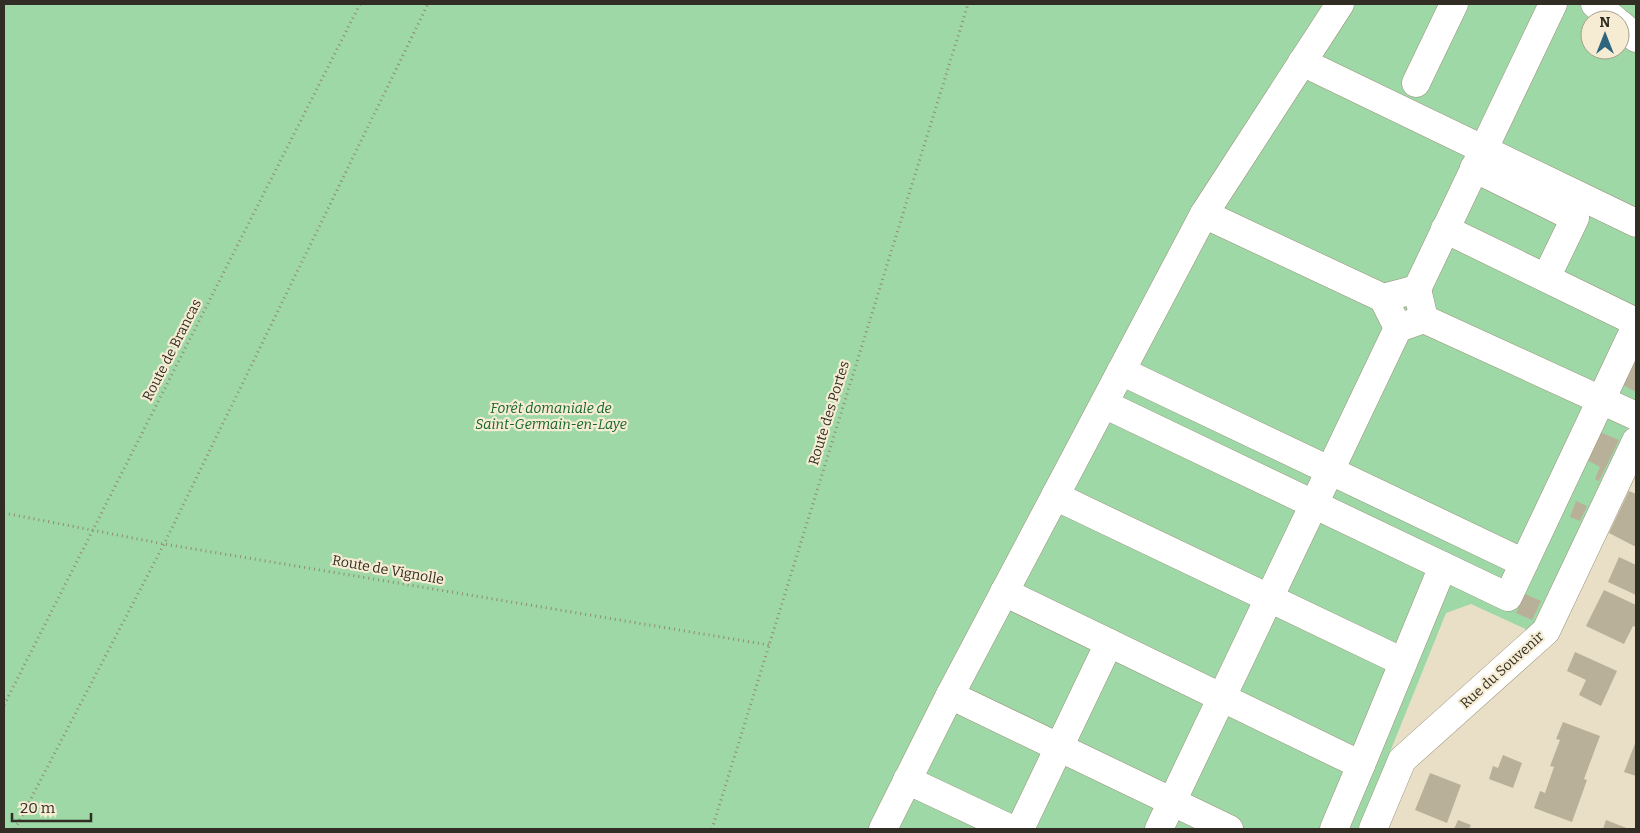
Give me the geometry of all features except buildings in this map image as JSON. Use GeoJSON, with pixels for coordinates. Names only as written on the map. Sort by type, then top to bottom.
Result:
{"type":"FeatureCollection","features":[{"type":"Feature","properties":{"kind":"street"},"geometry":{"type":"LineString","coordinates":[[883,829],[950,695],[1204,214],[1340,4]]}},
{"type":"Feature","properties":{"kind":"street"},"geometry":{"type":"LineString","coordinates":[[1416,83],[1454,4]]}},
{"type":"Feature","properties":{"kind":"street"},"geometry":{"type":"LineString","coordinates":[[1424,319],[1417,289],[1553,4]]}},
{"type":"Feature","properties":{"kind":"street"},"geometry":{"type":"LineString","coordinates":[[1302,62],[1479,159],[1575,218],[1546,278]]}},
{"type":"Feature","properties":{"kind":"street"},"geometry":{"type":"LineString","coordinates":[[1479,159],[1636,223]]}},
{"type":"Feature","properties":{"kind":"street"},"geometry":{"type":"LineString","coordinates":[[1204,214],[1383,298],[1398,328]]}},
{"type":"Feature","properties":{"kind":"street"},"geometry":{"type":"LineString","coordinates":[[1104,404],[1508,597],[1636,324],[1445,229]]}},
{"type":"Feature","properties":{"kind":"street"},"geometry":{"type":"LineString","coordinates":[[1383,298],[1417,289]]}},
{"type":"Feature","properties":{"kind":"street"},"geometry":{"type":"LineString","coordinates":[[1159,829],[1398,328],[1424,319],[1636,416]]}},
{"type":"Feature","properties":{"kind":"street"},"geometry":{"type":"LineString","coordinates":[[1121,372],[1524,563]]}},
{"type":"Feature","properties":{"kind":"street","name":"Rue du Souvenir"},"geometry":{"type":"LineString","coordinates":[[1373,829],[1402,760],[1546,631],[1636,441]]}},
{"type":"Feature","properties":{"kind":"street"},"geometry":{"type":"LineString","coordinates":[[1055,496],[1403,662]]}},
{"type":"Feature","properties":{"kind":"street"},"geometry":{"type":"LineString","coordinates":[[1334,829],[1443,566]]}},
{"type":"Feature","properties":{"kind":"street"},"geometry":{"type":"LineString","coordinates":[[1004,592],[1361,765]]}},
{"type":"Feature","properties":{"kind":"street"},"geometry":{"type":"LineString","coordinates":[[1020,829],[1109,643]]}},
{"type":"Feature","properties":{"kind":"street"},"geometry":{"type":"LineString","coordinates":[[950,695],[1228,829]]}},
{"type":"Feature","properties":{"kind":"street"},"geometry":{"type":"LineString","coordinates":[[907,780],[1011,829]]}},
{"type":"Feature","properties":{"kind":"path","name":"Route de Brancas"},"geometry":{"type":"LineString","coordinates":[[4,705],[360,4]]}},
{"type":"Feature","properties":{"kind":"path"},"geometry":{"type":"LineString","coordinates":[[15,829],[164,544],[428,4]]}},
{"type":"Feature","properties":{"kind":"path","name":"Route des Portes"},"geometry":{"type":"LineString","coordinates":[[712,829],[968,4]]}},
{"type":"Feature","properties":{"kind":"path","name":"Route de Vignolle"},"geometry":{"type":"LineString","coordinates":[[4,513],[164,544],[768,645]]}},
{"type":"Feature","properties":{"kind":"green space","name":"Forêt domaniale de Saint-Germain-en-Laye"},"geometry":{"type":"Polygon","coordinates":[[[4,4],[1636,4],[1636,410],[1530,631],[1471,604],[1446,613],[1359,829],[4,829],[4,4]]]}}]}
